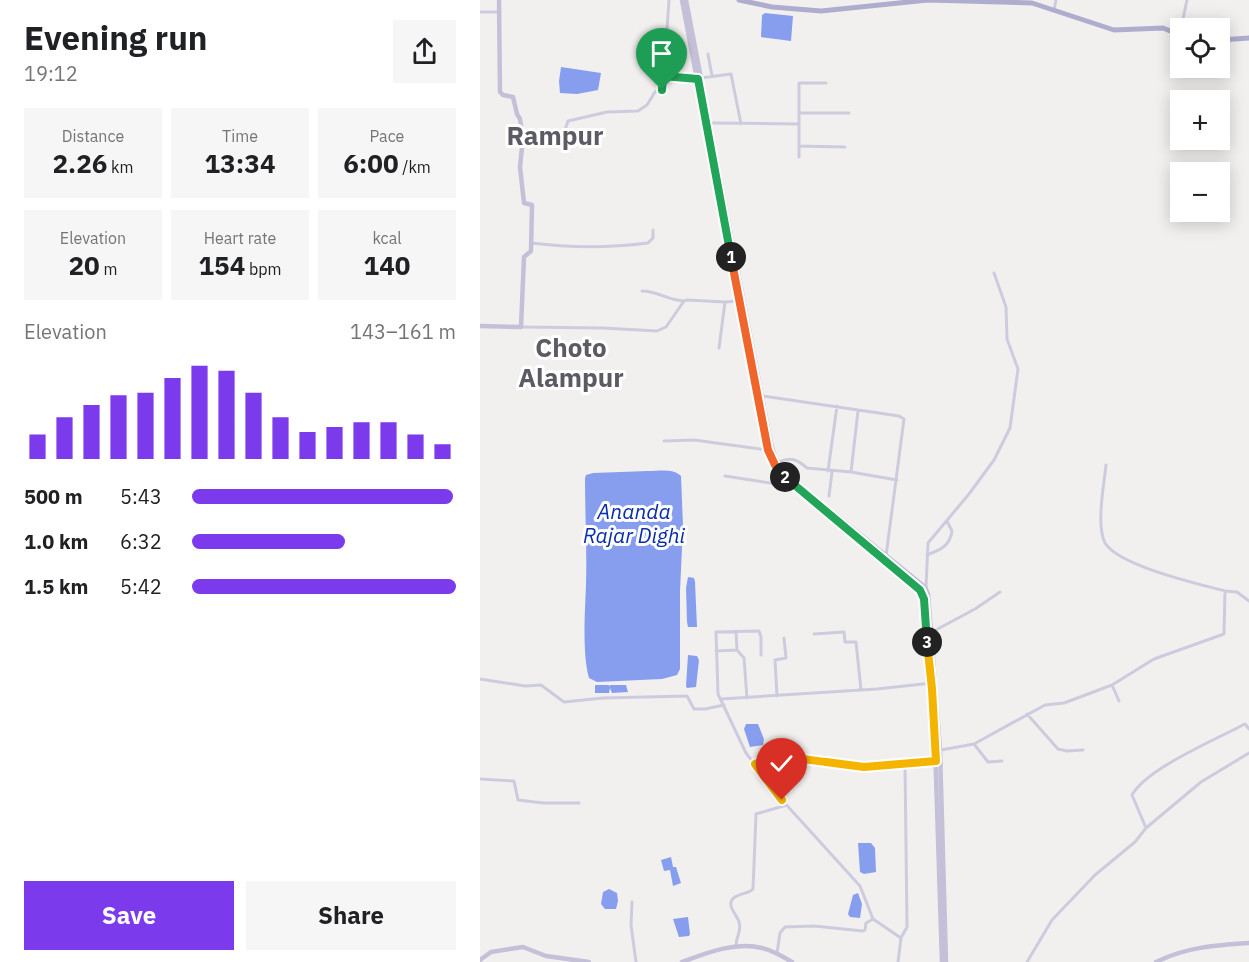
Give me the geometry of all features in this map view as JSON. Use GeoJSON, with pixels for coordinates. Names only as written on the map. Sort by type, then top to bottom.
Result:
{"type":"FeatureCollection","features":[{"type":"Feature","properties":{"kind":"main road"},"geometry":{"type":"LineString","coordinates":[[480,326],[520,327],[524,258],[531,251],[532,206],[524,203],[520,175],[523,138],[514,98],[512,95],[500,92],[499,0]]}},
{"type":"Feature","properties":{"kind":"main road"},"geometry":{"type":"LineString","coordinates":[[682,0],[709,123],[768,450],[779,470],[928,594],[938,750],[944,962]]}},
{"type":"Feature","properties":{"kind":"main road"},"geometry":{"type":"LineString","coordinates":[[686,0],[739,300],[770,441],[778,463],[795,484]]}},
{"type":"Feature","properties":{"kind":"main road"},"geometry":{"type":"LineString","coordinates":[[739,0],[772,7],[821,11],[928,0],[1032,3],[1114,30],[1163,28],[1170,30]]}},
{"type":"Feature","properties":{"kind":"main road"},"geometry":{"type":"LineString","coordinates":[[1230,39],[1249,38]]}},
{"type":"Feature","properties":{"kind":"main road"},"geometry":{"type":"LineString","coordinates":[[923,589],[938,750],[936,761],[940,841]]}},
{"type":"Feature","properties":{"kind":"main road"},"geometry":{"type":"LineString","coordinates":[[1156,962],[1194,949],[1249,943]]}},
{"type":"Feature","properties":{"kind":"main road"},"geometry":{"type":"LineString","coordinates":[[682,962],[704,954],[749,946],[777,953],[792,962]]}},
{"type":"Feature","properties":{"kind":"main road"},"geometry":{"type":"LineString","coordinates":[[480,960],[491,952],[523,947],[560,960],[589,962]]}},
{"type":"Feature","properties":{"kind":"street"},"geometry":{"type":"LineString","coordinates":[[523,138],[556,142],[564,134],[565,124],[568,121],[607,112],[638,111],[647,105],[655,92],[662,90],[669,0]]}},
{"type":"Feature","properties":{"kind":"street"},"geometry":{"type":"LineString","coordinates":[[1054,10],[1056,0]]}},
{"type":"Feature","properties":{"kind":"street"},"geometry":{"type":"LineString","coordinates":[[1184,18],[1187,0]]}},
{"type":"Feature","properties":{"kind":"street"},"geometry":{"type":"LineString","coordinates":[[480,12],[499,12]]}},
{"type":"Feature","properties":{"kind":"street"},"geometry":{"type":"LineString","coordinates":[[708,54],[712,76]]}},
{"type":"Feature","properties":{"kind":"street"},"geometry":{"type":"LineString","coordinates":[[663,76],[699,79],[732,75],[741,124]]}},
{"type":"Feature","properties":{"kind":"street"},"geometry":{"type":"LineString","coordinates":[[799,157],[799,83],[825,83]]}},
{"type":"Feature","properties":{"kind":"street"},"geometry":{"type":"LineString","coordinates":[[799,113],[849,113]]}},
{"type":"Feature","properties":{"kind":"street"},"geometry":{"type":"LineString","coordinates":[[709,123],[799,124]]}},
{"type":"Feature","properties":{"kind":"street"},"geometry":{"type":"LineString","coordinates":[[799,146],[845,147]]}},
{"type":"Feature","properties":{"kind":"street"},"geometry":{"type":"LineString","coordinates":[[531,243],[576,247],[622,247],[648,243],[653,238],[653,230]]}},
{"type":"Feature","properties":{"kind":"street"},"geometry":{"type":"LineString","coordinates":[[923,589],[927,583],[928,543],[994,460],[1010,428],[1018,369],[1007,339],[1006,307],[994,273]]}},
{"type":"Feature","properties":{"kind":"street"},"geometry":{"type":"LineString","coordinates":[[642,291],[656,292],[664,298],[684,301],[739,300]]}},
{"type":"Feature","properties":{"kind":"street"},"geometry":{"type":"LineString","coordinates":[[520,327],[657,331],[666,327],[684,301]]}},
{"type":"Feature","properties":{"kind":"street"},"geometry":{"type":"LineString","coordinates":[[719,348],[725,302]]}},
{"type":"Feature","properties":{"kind":"street"},"geometry":{"type":"LineString","coordinates":[[760,396],[837,406],[899,416],[904,419],[885,557]]}},
{"type":"Feature","properties":{"kind":"street"},"geometry":{"type":"LineString","coordinates":[[828,471],[837,406]]}},
{"type":"Feature","properties":{"kind":"street"},"geometry":{"type":"LineString","coordinates":[[850,472],[858,410]]}},
{"type":"Feature","properties":{"kind":"street"},"geometry":{"type":"LineString","coordinates":[[664,441],[694,440],[768,450]]}},
{"type":"Feature","properties":{"kind":"street"},"geometry":{"type":"LineString","coordinates":[[778,463],[790,458],[800,462],[805,468],[850,472],[897,480]]}},
{"type":"Feature","properties":{"kind":"street"},"geometry":{"type":"LineString","coordinates":[[1106,465],[1101,517],[1106,544],[1121,556],[1150,570],[1225,591],[1237,592],[1249,601]]}},
{"type":"Feature","properties":{"kind":"street"},"geometry":{"type":"LineString","coordinates":[[829,496],[833,470]]}},
{"type":"Feature","properties":{"kind":"street"},"geometry":{"type":"LineString","coordinates":[[725,476],[790,486],[795,484]]}},
{"type":"Feature","properties":{"kind":"street"},"geometry":{"type":"LineString","coordinates":[[927,555],[940,550],[948,543],[952,531],[947,521]]}},
{"type":"Feature","properties":{"kind":"street"},"geometry":{"type":"LineString","coordinates":[[938,750],[974,744],[1046,705],[1064,703],[1112,685],[1154,659],[1224,634],[1225,591]]}},
{"type":"Feature","properties":{"kind":"street"},"geometry":{"type":"LineString","coordinates":[[930,633],[975,609],[1000,592]]}},
{"type":"Feature","properties":{"kind":"street"},"geometry":{"type":"LineString","coordinates":[[736,631],[736,650],[744,658],[747,698]]}},
{"type":"Feature","properties":{"kind":"street"},"geometry":{"type":"LineString","coordinates":[[761,655],[759,631],[716,632],[717,689],[720,700],[746,753],[787,805],[860,886],[873,919],[902,938]]}},
{"type":"Feature","properties":{"kind":"street"},"geometry":{"type":"LineString","coordinates":[[814,634],[844,632],[845,642],[856,642],[861,690]]}},
{"type":"Feature","properties":{"kind":"street"},"geometry":{"type":"LineString","coordinates":[[777,696],[775,660],[786,658],[784,638]]}},
{"type":"Feature","properties":{"kind":"street"},"geometry":{"type":"LineString","coordinates":[[716,651],[736,650]]}},
{"type":"Feature","properties":{"kind":"street"},"geometry":{"type":"LineString","coordinates":[[480,679],[525,686],[541,685],[564,702],[603,698],[687,696],[694,709],[724,705]]}},
{"type":"Feature","properties":{"kind":"street"},"geometry":{"type":"LineString","coordinates":[[720,700],[932,683]]}},
{"type":"Feature","properties":{"kind":"street"},"geometry":{"type":"LineString","coordinates":[[1112,685],[1119,701]]}},
{"type":"Feature","properties":{"kind":"street"},"geometry":{"type":"LineString","coordinates":[[1027,714],[1058,749],[1067,752],[1083,750]]}},
{"type":"Feature","properties":{"kind":"street"},"geometry":{"type":"LineString","coordinates":[[1146,828],[1132,795],[1136,789],[1158,772],[1208,741],[1245,724],[1249,729]]}},
{"type":"Feature","properties":{"kind":"street"},"geometry":{"type":"LineString","coordinates":[[974,744],[988,762],[1002,761]]}},
{"type":"Feature","properties":{"kind":"street"},"geometry":{"type":"LineString","coordinates":[[1027,962],[1052,920],[1095,875],[1201,782],[1249,753]]}},
{"type":"Feature","properties":{"kind":"street"},"geometry":{"type":"LineString","coordinates":[[755,764],[771,758],[789,757],[864,767],[936,761]]}},
{"type":"Feature","properties":{"kind":"street"},"geometry":{"type":"LineString","coordinates":[[898,962],[906,927],[905,764]]}},
{"type":"Feature","properties":{"kind":"street"},"geometry":{"type":"LineString","coordinates":[[480,779],[514,781],[518,800],[543,803],[579,802]]}},
{"type":"Feature","properties":{"kind":"street"},"geometry":{"type":"LineString","coordinates":[[736,947],[736,938],[740,932],[739,921],[733,914],[732,900],[753,889],[757,813],[787,805]]}},
{"type":"Feature","properties":{"kind":"street"},"geometry":{"type":"LineString","coordinates":[[632,902],[631,925],[636,962]]}},
{"type":"Feature","properties":{"kind":"street"},"geometry":{"type":"LineString","coordinates":[[777,953],[780,933],[785,927],[814,926],[862,931],[865,930],[866,923],[873,919]]}},
{"type":"Feature","properties":{"kind":"water"},"geometry":{"type":"Polygon","coordinates":[[[765,13],[793,16],[791,41],[761,37],[762,15],[765,13]]]}},
{"type":"Feature","properties":{"kind":"water"},"geometry":{"type":"Polygon","coordinates":[[[561,67],[601,73],[598,90],[577,94],[560,93],[561,67]]]}},
{"type":"Feature","properties":{"kind":"water","name":"Ananda Rajar Dighi"},"geometry":{"type":"Polygon","coordinates":[[[661,470],[678,473],[681,476],[683,526],[680,669],[677,675],[662,679],[597,682],[589,678],[585,645],[585,478],[586,475],[593,473],[661,470]]]}},
{"type":"Feature","properties":{"kind":"water"},"geometry":{"type":"Polygon","coordinates":[[[688,577],[694,578],[695,582],[697,627],[688,627],[687,622],[688,577]]]}},
{"type":"Feature","properties":{"kind":"water"},"geometry":{"type":"Polygon","coordinates":[[[688,655],[697,656],[699,660],[696,687],[687,688],[686,686],[688,655]]]}},
{"type":"Feature","properties":{"kind":"water"},"geometry":{"type":"Polygon","coordinates":[[[595,685],[609,685],[610,687],[610,685],[626,685],[628,692],[612,693],[610,688],[609,693],[595,693],[595,685]]]}},
{"type":"Feature","properties":{"kind":"water"},"geometry":{"type":"Polygon","coordinates":[[[746,724],[758,724],[764,739],[763,745],[750,747],[744,729],[746,724]]]}},
{"type":"Feature","properties":{"kind":"water"},"geometry":{"type":"Polygon","coordinates":[[[858,843],[871,843],[875,848],[876,872],[864,874],[860,872],[858,843]]]}},
{"type":"Feature","properties":{"kind":"water"},"geometry":{"type":"Polygon","coordinates":[[[671,857],[681,883],[673,886],[670,870],[664,871],[661,860],[671,857]]]}},
{"type":"Feature","properties":{"kind":"water"},"geometry":{"type":"Polygon","coordinates":[[[609,889],[617,893],[616,909],[605,909],[601,904],[603,892],[609,889]]]}},
{"type":"Feature","properties":{"kind":"water"},"geometry":{"type":"Polygon","coordinates":[[[858,893],[862,904],[860,918],[850,917],[848,914],[853,895],[858,893]]]}},
{"type":"Feature","properties":{"kind":"water"},"geometry":{"type":"Polygon","coordinates":[[[688,917],[690,934],[679,937],[673,919],[688,917]]]}},
{"type":"Feature","properties":{"kind":"district","name":"Rampur"},"geometry":{"type":"Point","coordinates":[555,136]}},
{"type":"Feature","properties":{"kind":"district","name":"Choto Alampur"},"geometry":{"type":"Point","coordinates":[571,363]}},
{"type":"Feature","properties":{"kind":"route"},"geometry":{"type":"LineString","coordinates":[[662,90],[663,76],[698,79],[768,450],[775,465],[783,476],[917,586],[924,599],[936,761],[864,767],[789,757],[771,758],[755,764],[782,800]]}}]}
